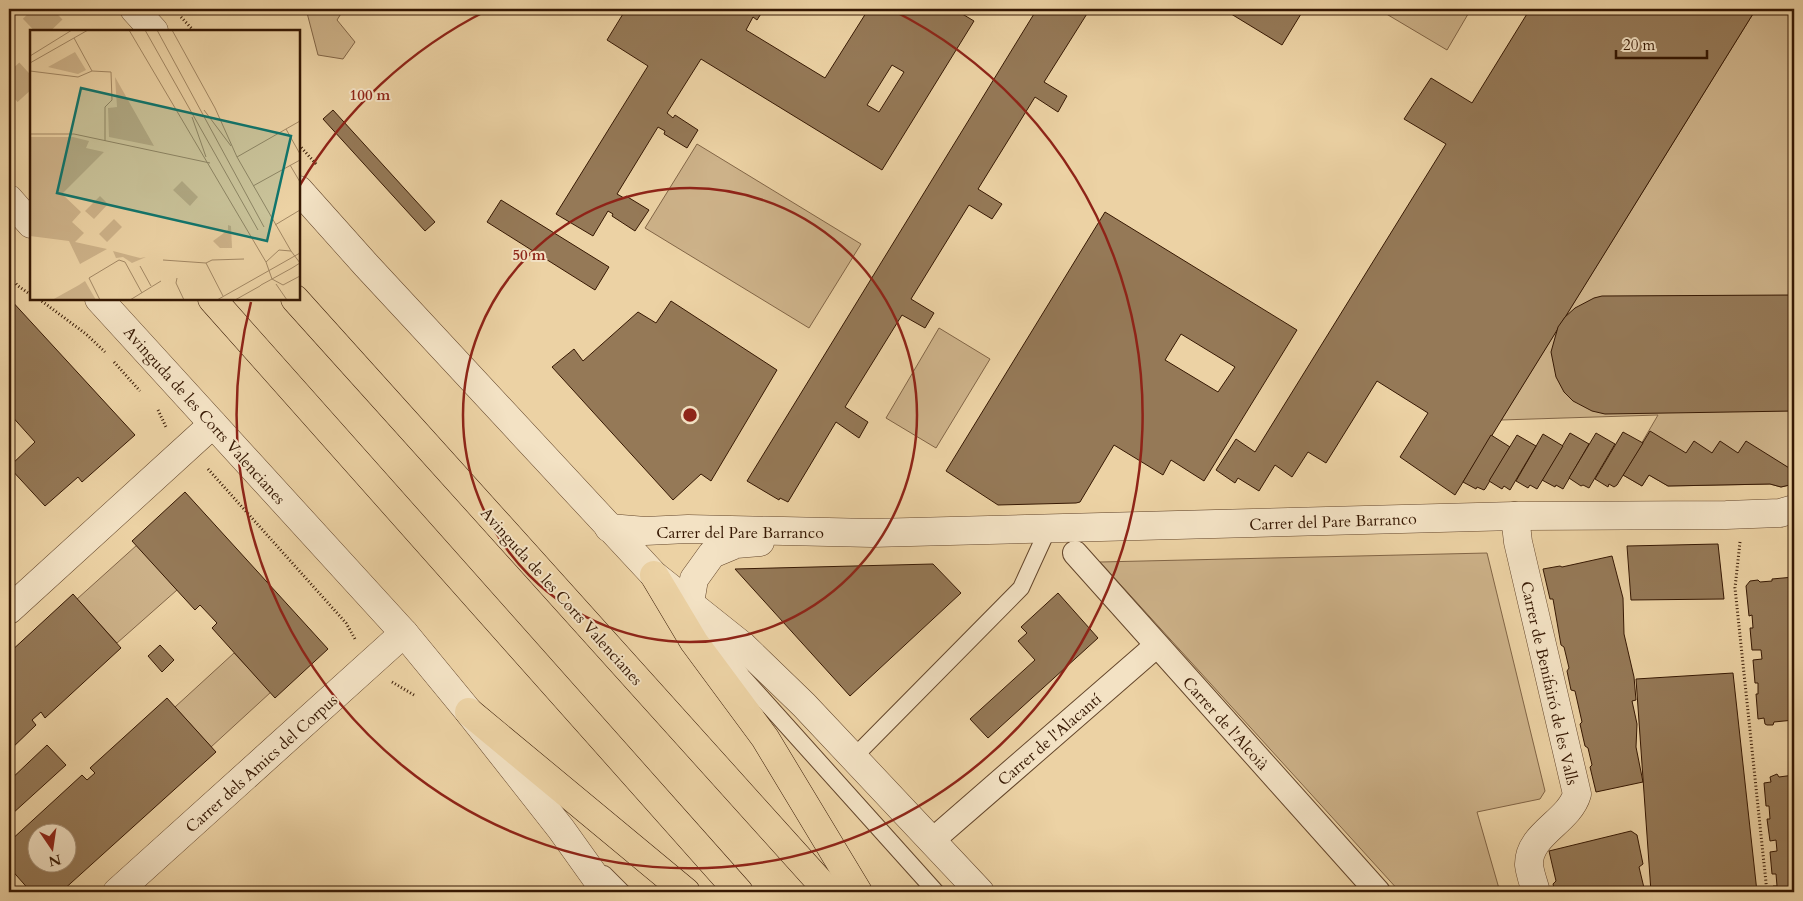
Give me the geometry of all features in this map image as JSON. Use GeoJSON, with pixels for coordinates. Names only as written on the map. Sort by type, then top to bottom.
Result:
{"type":"FeatureCollection","features":[{"type":"Feature","properties":{"kind":"main road"},"geometry":{"type":"LineString","coordinates":[[213,300],[739,892]]}},
{"type":"Feature","properties":{"kind":"main road","name":"Avinguda de les Corts Valencianes"},"geometry":{"type":"LineString","coordinates":[[296,300],[829,892]]}},
{"type":"Feature","properties":{"kind":"main road"},"geometry":{"type":"LineString","coordinates":[[654,575],[694,642],[766,738],[858,892]]}},
{"type":"Feature","properties":{"kind":"main road"},"geometry":{"type":"LineString","coordinates":[[469,712],[686,892]]}},
{"type":"Feature","properties":{"kind":"street"},"geometry":{"type":"LineString","coordinates":[[134,9],[153,30]]}},
{"type":"Feature","properties":{"kind":"street"},"geometry":{"type":"LineString","coordinates":[[300,191],[372,272],[654,575],[742,646],[804,705],[980,892]]}},
{"type":"Feature","properties":{"kind":"street"},"geometry":{"type":"LineString","coordinates":[[9,199],[30,223]]}},
{"type":"Feature","properties":{"kind":"street","name":"Avinguda de les Corts Valencianes"},"geometry":{"type":"LineString","coordinates":[[100,300],[404,633],[561,829],[606,892]]}},
{"type":"Feature","properties":{"kind":"street"},"geometry":{"type":"LineString","coordinates":[[9,610],[213,424]]}},
{"type":"Feature","properties":{"kind":"street","name":"Carrer del Pare Barranco"},"geometry":{"type":"LineString","coordinates":[[609,528],[645,531],[872,533],[1515,516],[1780,513],[1794,510]]}},
{"type":"Feature","properties":{"kind":"street","name":"Carrer de Benifairó de les Valls"},"geometry":{"type":"LineString","coordinates":[[1515,516],[1518,542],[1577,794],[1574,804],[1532,849],[1529,865],[1536,892]]}},
{"type":"Feature","properties":{"kind":"street","name":"Carrer del Pare Barranco"},"geometry":{"type":"LineString","coordinates":[[690,603],[694,579],[712,554],[736,544],[872,533]]}},
{"type":"Feature","properties":{"kind":"street","name":"Carrer de l'Alcoià"},"geometry":{"type":"LineString","coordinates":[[1075,553],[1156,646],[1378,892]]}},
{"type":"Feature","properties":{"kind":"street","name":"Carrer dels Amics del Corpus"},"geometry":{"type":"LineString","coordinates":[[117,892],[404,633]]}},
{"type":"Feature","properties":{"kind":"street","name":"Carrer de l'Alacantí"},"geometry":{"type":"LineString","coordinates":[[942,832],[1156,646]]}},
{"type":"Feature","properties":{"kind":"lane"},"geometry":{"type":"LineString","coordinates":[[854,757],[1021,588],[1048,529]]}},
{"type":"Feature","properties":{"kind":"lane"},"geometry":{"type":"LineString","coordinates":[[690,603],[742,676],[936,892]]}},
{"type":"Feature","properties":{"kind":"lane","name":"Avinguda de les Corts Valencianes"},"geometry":{"type":"LineString","coordinates":[[561,829],[622,892]]}},
{"type":"Feature","properties":{"kind":"path"},"geometry":{"type":"LineString","coordinates":[[179,14],[193,30]]}},
{"type":"Feature","properties":{"kind":"path"},"geometry":{"type":"LineString","coordinates":[[9,276],[18,286],[30,294]]}},
{"type":"Feature","properties":{"kind":"path"},"geometry":{"type":"LineString","coordinates":[[41,300],[86,334],[106,353]]}},
{"type":"Feature","properties":{"kind":"path"},"geometry":{"type":"LineString","coordinates":[[112,360],[145,396]]}},
{"type":"Feature","properties":{"kind":"path"},"geometry":{"type":"LineString","coordinates":[[155,407],[159,411],[167,431]]}},
{"type":"Feature","properties":{"kind":"path"},"geometry":{"type":"LineString","coordinates":[[204,467],[210,470],[346,623],[359,646]]}},
{"type":"Feature","properties":{"kind":"path"},"geometry":{"type":"LineString","coordinates":[[1741,539],[1735,588],[1768,892]]}},
{"type":"Feature","properties":{"kind":"shaded area"},"geometry":{"type":"Polygon","coordinates":[[[306,9],[344,9],[337,20],[355,42],[343,59],[318,55],[306,9]]]}},
{"type":"Feature","properties":{"kind":"shaded area"},"geometry":{"type":"Polygon","coordinates":[[[1378,9],[1471,9],[1447,50],[1378,9]]]}},
{"type":"Feature","properties":{"kind":"shaded area"},"geometry":{"type":"Polygon","coordinates":[[[1756,9],[1794,9],[1794,484],[1781,487],[1770,484],[1668,486],[1649,475],[1642,486],[1623,475],[1658,415],[1501,420],[1756,9]]]}},
{"type":"Feature","properties":{"kind":"shaded area"},"geometry":{"type":"Polygon","coordinates":[[[697,144],[861,244],[809,328],[645,228],[697,144]]]}},
{"type":"Feature","properties":{"kind":"shaded area"},"geometry":{"type":"Polygon","coordinates":[[[939,328],[990,359],[936,448],[886,418],[939,328]]]}},
{"type":"Feature","properties":{"kind":"shaded area"},"geometry":{"type":"Polygon","coordinates":[[[137,545],[177,590],[117,643],[77,599],[137,545]]]}},
{"type":"Feature","properties":{"kind":"shaded area"},"geometry":{"type":"Polygon","coordinates":[[[1487,553],[1545,791],[1540,799],[1477,812],[1500,892],[1400,892],[1100,562],[1487,553]]]}},
{"type":"Feature","properties":{"kind":"shaded area"},"geometry":{"type":"Polygon","coordinates":[[[234,653],[271,692],[211,747],[175,707],[234,653]]]}},
{"type":"Feature","properties":{"kind":"building"},"geometry":{"type":"Polygon","coordinates":[[[626,9],[764,9],[757,20],[753,17],[746,30],[825,78],[866,13],[859,9],[954,9],[974,21],[882,170],[701,59],[667,113],[673,118],[675,115],[698,130],[687,148],[664,134],[665,131],[658,127],[617,194],[624,198],[626,196],[649,210],[635,231],[612,216],[613,214],[608,211],[593,236],[556,214],[648,66],[607,40],[626,9]],[[892,65],[867,105],[879,112],[904,72],[892,65]]]}},
{"type":"Feature","properties":{"kind":"building"},"geometry":{"type":"Polygon","coordinates":[[[1037,9],[1090,9],[1044,82],[1067,96],[1058,112],[1035,97],[978,189],[1002,204],[992,219],[969,205],[911,299],[934,313],[925,328],[902,315],[845,407],[868,422],[859,438],[836,422],[788,502],[780,498],[779,500],[747,481],[1037,9]]]}},
{"type":"Feature","properties":{"kind":"building"},"geometry":{"type":"Polygon","coordinates":[[[1223,9],[1304,9],[1282,45],[1223,9]]]}},
{"type":"Feature","properties":{"kind":"building"},"geometry":{"type":"Polygon","coordinates":[[[1530,9],[1756,9],[1455,495],[1400,457],[1428,413],[1377,381],[1326,463],[1308,452],[1292,477],[1275,465],[1259,491],[1238,478],[1235,483],[1216,470],[1236,439],[1255,452],[1446,144],[1404,119],[1431,78],[1472,103],[1530,9]]]}},
{"type":"Feature","properties":{"kind":"building"},"geometry":{"type":"Polygon","coordinates":[[[333,110],[435,222],[425,231],[323,119],[333,110]]]}},
{"type":"Feature","properties":{"kind":"building"},"geometry":{"type":"Polygon","coordinates":[[[501,200],[609,267],[595,290],[487,222],[501,200]]]}},
{"type":"Feature","properties":{"kind":"building"},"geometry":{"type":"Polygon","coordinates":[[[1105,212],[1297,330],[1204,481],[1171,460],[1163,475],[1114,445],[1080,502],[1076,503],[998,505],[946,471],[1105,212]],[[1181,334],[1165,360],[1218,392],[1235,367],[1181,334]]]}},
{"type":"Feature","properties":{"kind":"building"},"geometry":{"type":"Polygon","coordinates":[[[1794,295],[1794,411],[1605,414],[1592,411],[1573,401],[1564,392],[1556,377],[1551,352],[1558,327],[1575,308],[1594,298],[1602,296],[1794,295]]]}},
{"type":"Feature","properties":{"kind":"building"},"geometry":{"type":"Polygon","coordinates":[[[9,298],[135,435],[82,482],[78,477],[45,506],[9,467],[35,442],[9,413],[9,298]]]}},
{"type":"Feature","properties":{"kind":"building"},"geometry":{"type":"Polygon","coordinates":[[[671,301],[777,370],[711,481],[701,474],[673,500],[552,367],[574,349],[583,361],[638,312],[656,323],[671,301]]]}},
{"type":"Feature","properties":{"kind":"building"},"geometry":{"type":"Polygon","coordinates":[[[1650,431],[1686,453],[1694,441],[1712,453],[1720,441],[1738,453],[1746,441],[1794,471],[1794,484],[1781,487],[1770,484],[1668,486],[1649,475],[1642,486],[1623,475],[1650,431]]]}},
{"type":"Feature","properties":{"kind":"building"},"geometry":{"type":"Polygon","coordinates":[[[1623,432],[1643,443],[1617,485],[1614,487],[1609,484],[1608,487],[1595,479],[1623,432]]]}},
{"type":"Feature","properties":{"kind":"building"},"geometry":{"type":"Polygon","coordinates":[[[1570,433],[1589,444],[1563,489],[1542,480],[1570,433]]]}},
{"type":"Feature","properties":{"kind":"building"},"geometry":{"type":"Polygon","coordinates":[[[1596,433],[1615,444],[1589,488],[1581,486],[1569,478],[1596,433]]]}},
{"type":"Feature","properties":{"kind":"building"},"geometry":{"type":"Polygon","coordinates":[[[1543,434],[1563,446],[1537,489],[1530,485],[1528,488],[1516,481],[1543,434]]]}},
{"type":"Feature","properties":{"kind":"building"},"geometry":{"type":"Polygon","coordinates":[[[1491,435],[1510,447],[1485,489],[1477,487],[1476,489],[1463,482],[1491,435]]]}},
{"type":"Feature","properties":{"kind":"building"},"geometry":{"type":"Polygon","coordinates":[[[1517,435],[1536,446],[1510,490],[1504,486],[1502,489],[1489,481],[1517,435]]]}},
{"type":"Feature","properties":{"kind":"building"},"geometry":{"type":"Polygon","coordinates":[[[185,492],[328,649],[275,698],[212,628],[217,623],[200,605],[195,610],[132,541],[185,492]]]}},
{"type":"Feature","properties":{"kind":"building"},"geometry":{"type":"Polygon","coordinates":[[[1718,544],[1724,599],[1631,600],[1627,546],[1718,544]]]}},
{"type":"Feature","properties":{"kind":"building"},"geometry":{"type":"Polygon","coordinates":[[[1612,556],[1623,598],[1624,634],[1634,677],[1636,700],[1632,701],[1637,724],[1636,747],[1643,782],[1596,792],[1588,748],[1585,746],[1580,724],[1582,722],[1575,691],[1571,690],[1567,671],[1569,668],[1564,647],[1561,645],[1553,599],[1550,599],[1543,569],[1562,567],[1612,556]]]}},
{"type":"Feature","properties":{"kind":"building"},"geometry":{"type":"Polygon","coordinates":[[[933,564],[961,593],[850,696],[735,569],[933,564]]]}},
{"type":"Feature","properties":{"kind":"building"},"geometry":{"type":"Polygon","coordinates":[[[1794,577],[1794,720],[1774,722],[1773,725],[1767,725],[1764,718],[1758,719],[1756,694],[1758,694],[1758,683],[1755,683],[1753,660],[1762,659],[1761,650],[1752,650],[1750,628],[1753,628],[1752,615],[1749,616],[1746,586],[1750,581],[1772,581],[1772,579],[1794,577]]]}},
{"type":"Feature","properties":{"kind":"building"},"geometry":{"type":"Polygon","coordinates":[[[1058,593],[1098,638],[988,738],[970,719],[1035,660],[1018,641],[1027,633],[1021,627],[1058,593]]]}},
{"type":"Feature","properties":{"kind":"building"},"geometry":{"type":"Polygon","coordinates":[[[73,594],[121,648],[45,718],[41,712],[32,720],[36,725],[9,751],[9,653],[73,594]]]}},
{"type":"Feature","properties":{"kind":"building"},"geometry":{"type":"Polygon","coordinates":[[[160,645],[174,660],[162,672],[148,656],[160,645]]]}},
{"type":"Feature","properties":{"kind":"building"},"geometry":{"type":"Polygon","coordinates":[[[1733,673],[1757,892],[1736,892],[1736,890],[1651,892],[1636,679],[1733,673]]]}},
{"type":"Feature","properties":{"kind":"building"},"geometry":{"type":"Polygon","coordinates":[[[167,698],[216,752],[61,892],[31,892],[9,867],[9,842],[28,825],[28,874],[78,874],[78,824],[29,824],[82,775],[87,780],[95,773],[90,768],[167,698]]]}},
{"type":"Feature","properties":{"kind":"building"},"geometry":{"type":"Polygon","coordinates":[[[47,745],[66,765],[12,814],[9,810],[9,781],[47,745]]]}},
{"type":"Feature","properties":{"kind":"building"},"geometry":{"type":"Polygon","coordinates":[[[1777,774],[1779,777],[1794,775],[1794,892],[1774,892],[1773,886],[1777,886],[1776,874],[1772,874],[1770,852],[1777,851],[1776,840],[1770,841],[1767,819],[1770,819],[1769,806],[1766,806],[1764,783],[1771,782],[1770,777],[1777,774]]]}},
{"type":"Feature","properties":{"kind":"building"},"geometry":{"type":"Polygon","coordinates":[[[1631,831],[1637,835],[1643,864],[1639,867],[1645,892],[1555,892],[1553,884],[1556,881],[1549,851],[1631,831]]]}},
{"type":"Feature","properties":{"kind":"tunnel"},"geometry":{"type":"LineString","coordinates":[[33,9],[53,30]]}},
{"type":"Feature","properties":{"kind":"tunnel"},"geometry":{"type":"LineString","coordinates":[[9,72],[30,95]]}}]}
